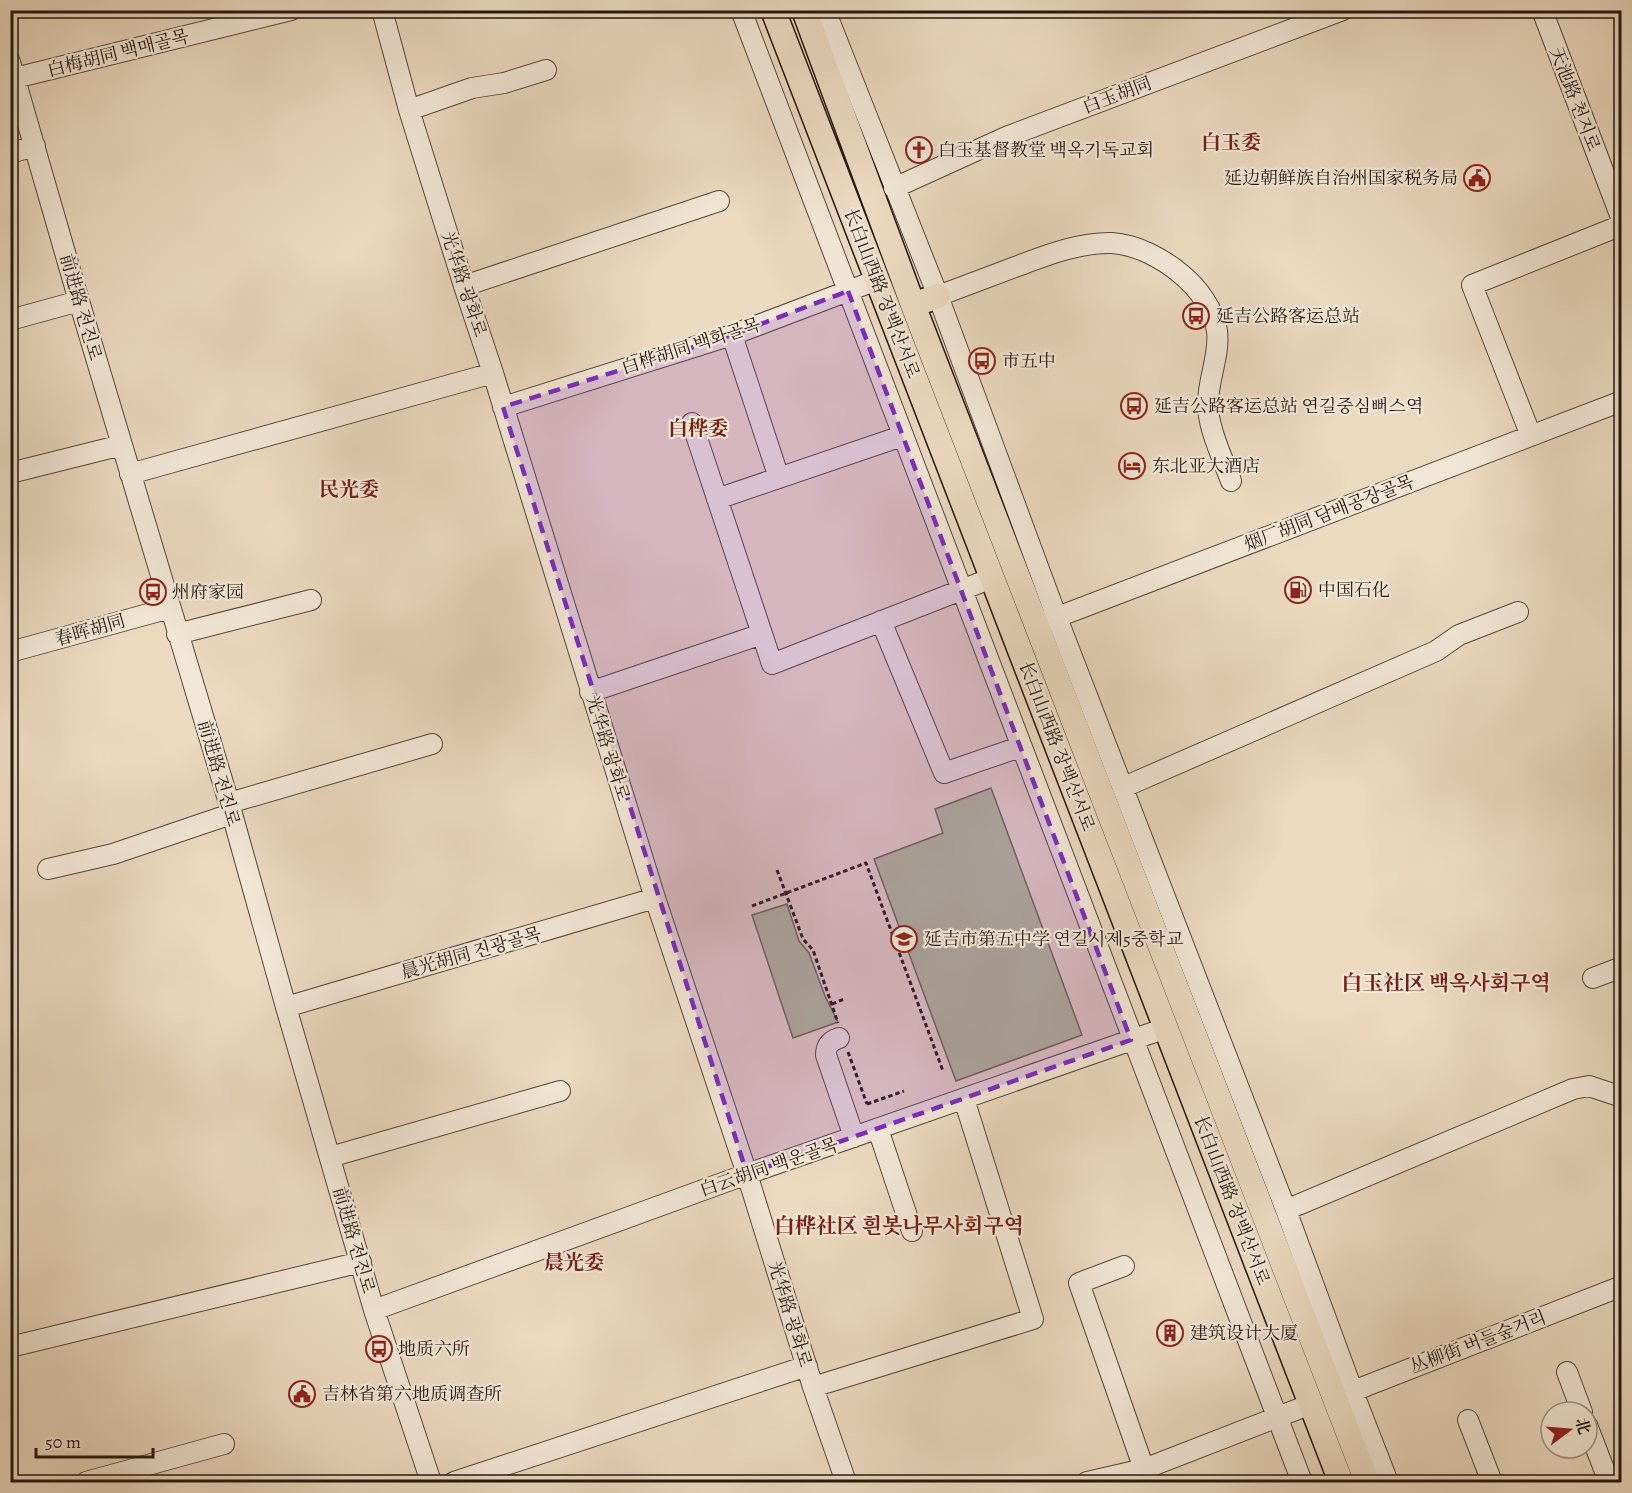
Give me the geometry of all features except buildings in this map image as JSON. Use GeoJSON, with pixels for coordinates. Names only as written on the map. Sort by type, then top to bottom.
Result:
{"type":"FeatureCollection","features":[{"type":"Feature","properties":{"kind":"main road","name":"长白山西路 장백산서로"},"geometry":{"type":"LineString","coordinates":[[773,10],[1341,1482]]}},
{"type":"Feature","properties":{"kind":"main road","name":"长白山西路 장백산서로"},"geometry":{"type":"LineString","coordinates":[[804,10],[913,305],[1047,621],[1344,1396],[1367,1482]]}},
{"type":"Feature","properties":{"kind":"main road"},"geometry":{"type":"LineString","coordinates":[[913,305],[938,296]]}},
{"type":"Feature","properties":{"kind":"street","name":"白梅胡同 백매골목"},"geometry":{"type":"LineString","coordinates":[[13,70],[291,10]]}},
{"type":"Feature","properties":{"kind":"street","name":"光华路 광화로"},"geometry":{"type":"LineString","coordinates":[[382,10],[409,110],[493,373],[590,692],[655,898],[747,1174],[813,1387],[846,1482]]}},
{"type":"Feature","properties":{"kind":"street"},"geometry":{"type":"LineString","coordinates":[[741,10],[1131,1040],[1302,1482]]}},
{"type":"Feature","properties":{"kind":"street"},"geometry":{"type":"LineString","coordinates":[[825,10],[938,296],[1047,621],[1124,787],[1286,1210],[1344,1396],[1388,1482]]}},
{"type":"Feature","properties":{"kind":"street","name":"白玉胡同"},"geometry":{"type":"LineString","coordinates":[[894,188],[1006,137],[1343,10]]}},
{"type":"Feature","properties":{"kind":"street","name":"天池路 천지로"},"geometry":{"type":"LineString","coordinates":[[1542,10],[1622,220]]}},
{"type":"Feature","properties":{"kind":"street","name":"前进路 전진로"},"geometry":{"type":"LineString","coordinates":[[13,70],[374,1310],[431,1482]]}},
{"type":"Feature","properties":{"kind":"street"},"geometry":{"type":"LineString","coordinates":[[409,110],[472,88],[504,83],[546,70]]}},
{"type":"Feature","properties":{"kind":"street"},"geometry":{"type":"LineString","coordinates":[[10,153],[35,146]]}},
{"type":"Feature","properties":{"kind":"street"},"geometry":{"type":"LineString","coordinates":[[464,286],[719,201]]}},
{"type":"Feature","properties":{"kind":"street"},"geometry":{"type":"LineString","coordinates":[[1531,436],[1472,285],[1622,225]]}},
{"type":"Feature","properties":{"kind":"street"},"geometry":{"type":"LineString","coordinates":[[938,296],[1036,259],[1093,244],[1112,243],[1131,247],[1154,255],[1172,266],[1201,295],[1212,314],[1217,331],[1208,406],[1209,421],[1231,481]]}},
{"type":"Feature","properties":{"kind":"street","name":"白桦胡同 백화골목"},"geometry":{"type":"LineString","coordinates":[[503,407],[732,335],[877,280]]}},
{"type":"Feature","properties":{"kind":"street"},"geometry":{"type":"LineString","coordinates":[[10,320],[79,301]]}},
{"type":"Feature","properties":{"kind":"street"},"geometry":{"type":"LineString","coordinates":[[732,335],[779,478]]}},
{"type":"Feature","properties":{"kind":"street"},"geometry":{"type":"LineString","coordinates":[[130,474],[493,373]]}},
{"type":"Feature","properties":{"kind":"street","name":"烟厂胡同 담배공장골목"},"geometry":{"type":"LineString","coordinates":[[1047,621],[1622,401]]}},
{"type":"Feature","properties":{"kind":"street"},"geometry":{"type":"LineString","coordinates":[[692,423],[772,664],[992,578]]}},
{"type":"Feature","properties":{"kind":"street"},"geometry":{"type":"LineString","coordinates":[[717,499],[902,436]]}},
{"type":"Feature","properties":{"kind":"street"},"geometry":{"type":"LineString","coordinates":[[10,473],[122,445]]}},
{"type":"Feature","properties":{"kind":"street"},"geometry":{"type":"LineString","coordinates":[[177,634],[311,600]]}},
{"type":"Feature","properties":{"kind":"street","name":"春晖胡同"},"geometry":{"type":"LineString","coordinates":[[10,652],[170,608]]}},
{"type":"Feature","properties":{"kind":"street"},"geometry":{"type":"LineString","coordinates":[[1124,787],[1436,651],[1459,635],[1518,612]]}},
{"type":"Feature","properties":{"kind":"street"},"geometry":{"type":"LineString","coordinates":[[881,621],[944,772],[1020,747]]}},
{"type":"Feature","properties":{"kind":"street"},"geometry":{"type":"LineString","coordinates":[[590,692],[762,634]]}},
{"type":"Feature","properties":{"kind":"street"},"geometry":{"type":"LineString","coordinates":[[48,869],[113,854],[230,809],[432,744]]}},
{"type":"Feature","properties":{"kind":"street","name":"晨光胡同 진광골목"},"geometry":{"type":"LineString","coordinates":[[286,1007],[655,898]]}},
{"type":"Feature","properties":{"kind":"street"},"geometry":{"type":"LineString","coordinates":[[1593,978],[1622,967]]}},
{"type":"Feature","properties":{"kind":"street","name":"白云胡同 백운골목"},"geometry":{"type":"LineString","coordinates":[[374,1310],[747,1174],[1166,1028]]}},
{"type":"Feature","properties":{"kind":"street"},"geometry":{"type":"LineString","coordinates":[[842,1037],[829,1044],[826,1055],[854,1137]]}},
{"type":"Feature","properties":{"kind":"street"},"geometry":{"type":"LineString","coordinates":[[1286,1210],[1573,1089],[1589,1086],[1620,1099]]}},
{"type":"Feature","properties":{"kind":"street"},"geometry":{"type":"LineString","coordinates":[[330,1157],[560,1090]]}},
{"type":"Feature","properties":{"kind":"street"},"geometry":{"type":"LineString","coordinates":[[813,1387],[1033,1319],[964,1099]]}},
{"type":"Feature","properties":{"kind":"street"},"geometry":{"type":"LineString","coordinates":[[878,1129],[912,1231]]}},
{"type":"Feature","properties":{"kind":"street"},"geometry":{"type":"LineString","coordinates":[[10,1347],[361,1262]]}},
{"type":"Feature","properties":{"kind":"street"},"geometry":{"type":"LineString","coordinates":[[1124,1266],[1079,1283],[1144,1469]]}},
{"type":"Feature","properties":{"kind":"street","name":"丛柳街 버들숲거리"},"geometry":{"type":"LineString","coordinates":[[1344,1396],[1622,1286]]}},
{"type":"Feature","properties":{"kind":"street"},"geometry":{"type":"LineString","coordinates":[[454,1482],[807,1366]]}},
{"type":"Feature","properties":{"kind":"street"},"geometry":{"type":"LineString","coordinates":[[1566,1372],[1577,1400]]}},
{"type":"Feature","properties":{"kind":"street"},"geometry":{"type":"LineString","coordinates":[[1089,1482],[1144,1469],[1311,1404]]}},
{"type":"Feature","properties":{"kind":"street"},"geometry":{"type":"LineString","coordinates":[[1468,1420],[1492,1482]]}},
{"type":"Feature","properties":{"kind":"street"},"geometry":{"type":"LineString","coordinates":[[86,1482],[224,1444]]}},
{"type":"Feature","properties":{"kind":"street"},"geometry":{"type":"LineString","coordinates":[[1599,1456],[1609,1482]]}},
{"type":"Feature","properties":{"kind":"path"},"geometry":{"type":"LineString","coordinates":[[752,906],[866,863],[943,1071]]}},
{"type":"Feature","properties":{"kind":"path"},"geometry":{"type":"LineString","coordinates":[[777,870],[803,939],[813,950],[867,1104],[904,1091]]}},
{"type":"Feature","properties":{"kind":"path"},"geometry":{"type":"LineString","coordinates":[[832,1004],[844,999]]}},
{"type":"Feature","properties":{"kind":"highlighted area"},"geometry":{"type":"Polygon","coordinates":[[[848,291],[1131,1040],[747,1174],[503,407],[732,335],[848,291]]]}},
{"type":"Feature","properties":{"kind":"green space"},"geometry":{"type":"Polygon","coordinates":[[[991,788],[1082,1035],[956,1081],[874,859],[943,833],[935,809],[991,788]]]}},
{"type":"Feature","properties":{"kind":"green space"},"geometry":{"type":"Polygon","coordinates":[[[787,904],[799,941],[809,953],[825,996],[838,1022],[793,1038],[752,915],[787,904]]]}},
{"type":"Feature","properties":{"kind":"place","name":"白玉基督教堂 백옥기독교회"},"geometry":{"type":"Point","coordinates":[919,150]}},
{"type":"Feature","properties":{"kind":"place","name":"延边朝鲜族自治州国家税务局"},"geometry":{"type":"Point","coordinates":[1477,178]}},
{"type":"Feature","properties":{"kind":"place","name":"延吉公路客运总站"},"geometry":{"type":"Point","coordinates":[1196,316]}},
{"type":"Feature","properties":{"kind":"place","name":"市五中"},"geometry":{"type":"Point","coordinates":[982,361]}},
{"type":"Feature","properties":{"kind":"place","name":"延吉公路客运总站 연길중심뻐스역"},"geometry":{"type":"Point","coordinates":[1134,406]}},
{"type":"Feature","properties":{"kind":"place","name":"东北亚大酒店"},"geometry":{"type":"Point","coordinates":[1132,466]}},
{"type":"Feature","properties":{"kind":"place","name":"中国石化"},"geometry":{"type":"Point","coordinates":[1298,590]}},
{"type":"Feature","properties":{"kind":"place","name":"州府家园"},"geometry":{"type":"Point","coordinates":[153,592]}},
{"type":"Feature","properties":{"kind":"place","name":"延吉市第五中学 연길시제5중학교"},"geometry":{"type":"Point","coordinates":[904,939]}},
{"type":"Feature","properties":{"kind":"place","name":"建筑设计大厦"},"geometry":{"type":"Point","coordinates":[1170,1333]}},
{"type":"Feature","properties":{"kind":"place","name":"地质六所"},"geometry":{"type":"Point","coordinates":[379,1349]}},
{"type":"Feature","properties":{"kind":"place","name":"吉林省第六地质调查所"},"geometry":{"type":"Point","coordinates":[302,1394]}},
{"type":"Feature","properties":{"kind":"district","name":"白玉委"},"geometry":{"type":"Point","coordinates":[1231,142]}},
{"type":"Feature","properties":{"kind":"district","name":"白桦委"},"geometry":{"type":"Point","coordinates":[698,428]}},
{"type":"Feature","properties":{"kind":"district","name":"民光委"},"geometry":{"type":"Point","coordinates":[349,489]}},
{"type":"Feature","properties":{"kind":"district","name":"白玉社区 백옥사회구역"},"geometry":{"type":"Point","coordinates":[1446,983]}},
{"type":"Feature","properties":{"kind":"district","name":"白桦社区 흰봇나무사회구역"},"geometry":{"type":"Point","coordinates":[899,1226]}},
{"type":"Feature","properties":{"kind":"district","name":"晨光委"},"geometry":{"type":"Point","coordinates":[574,1262]}}]}
